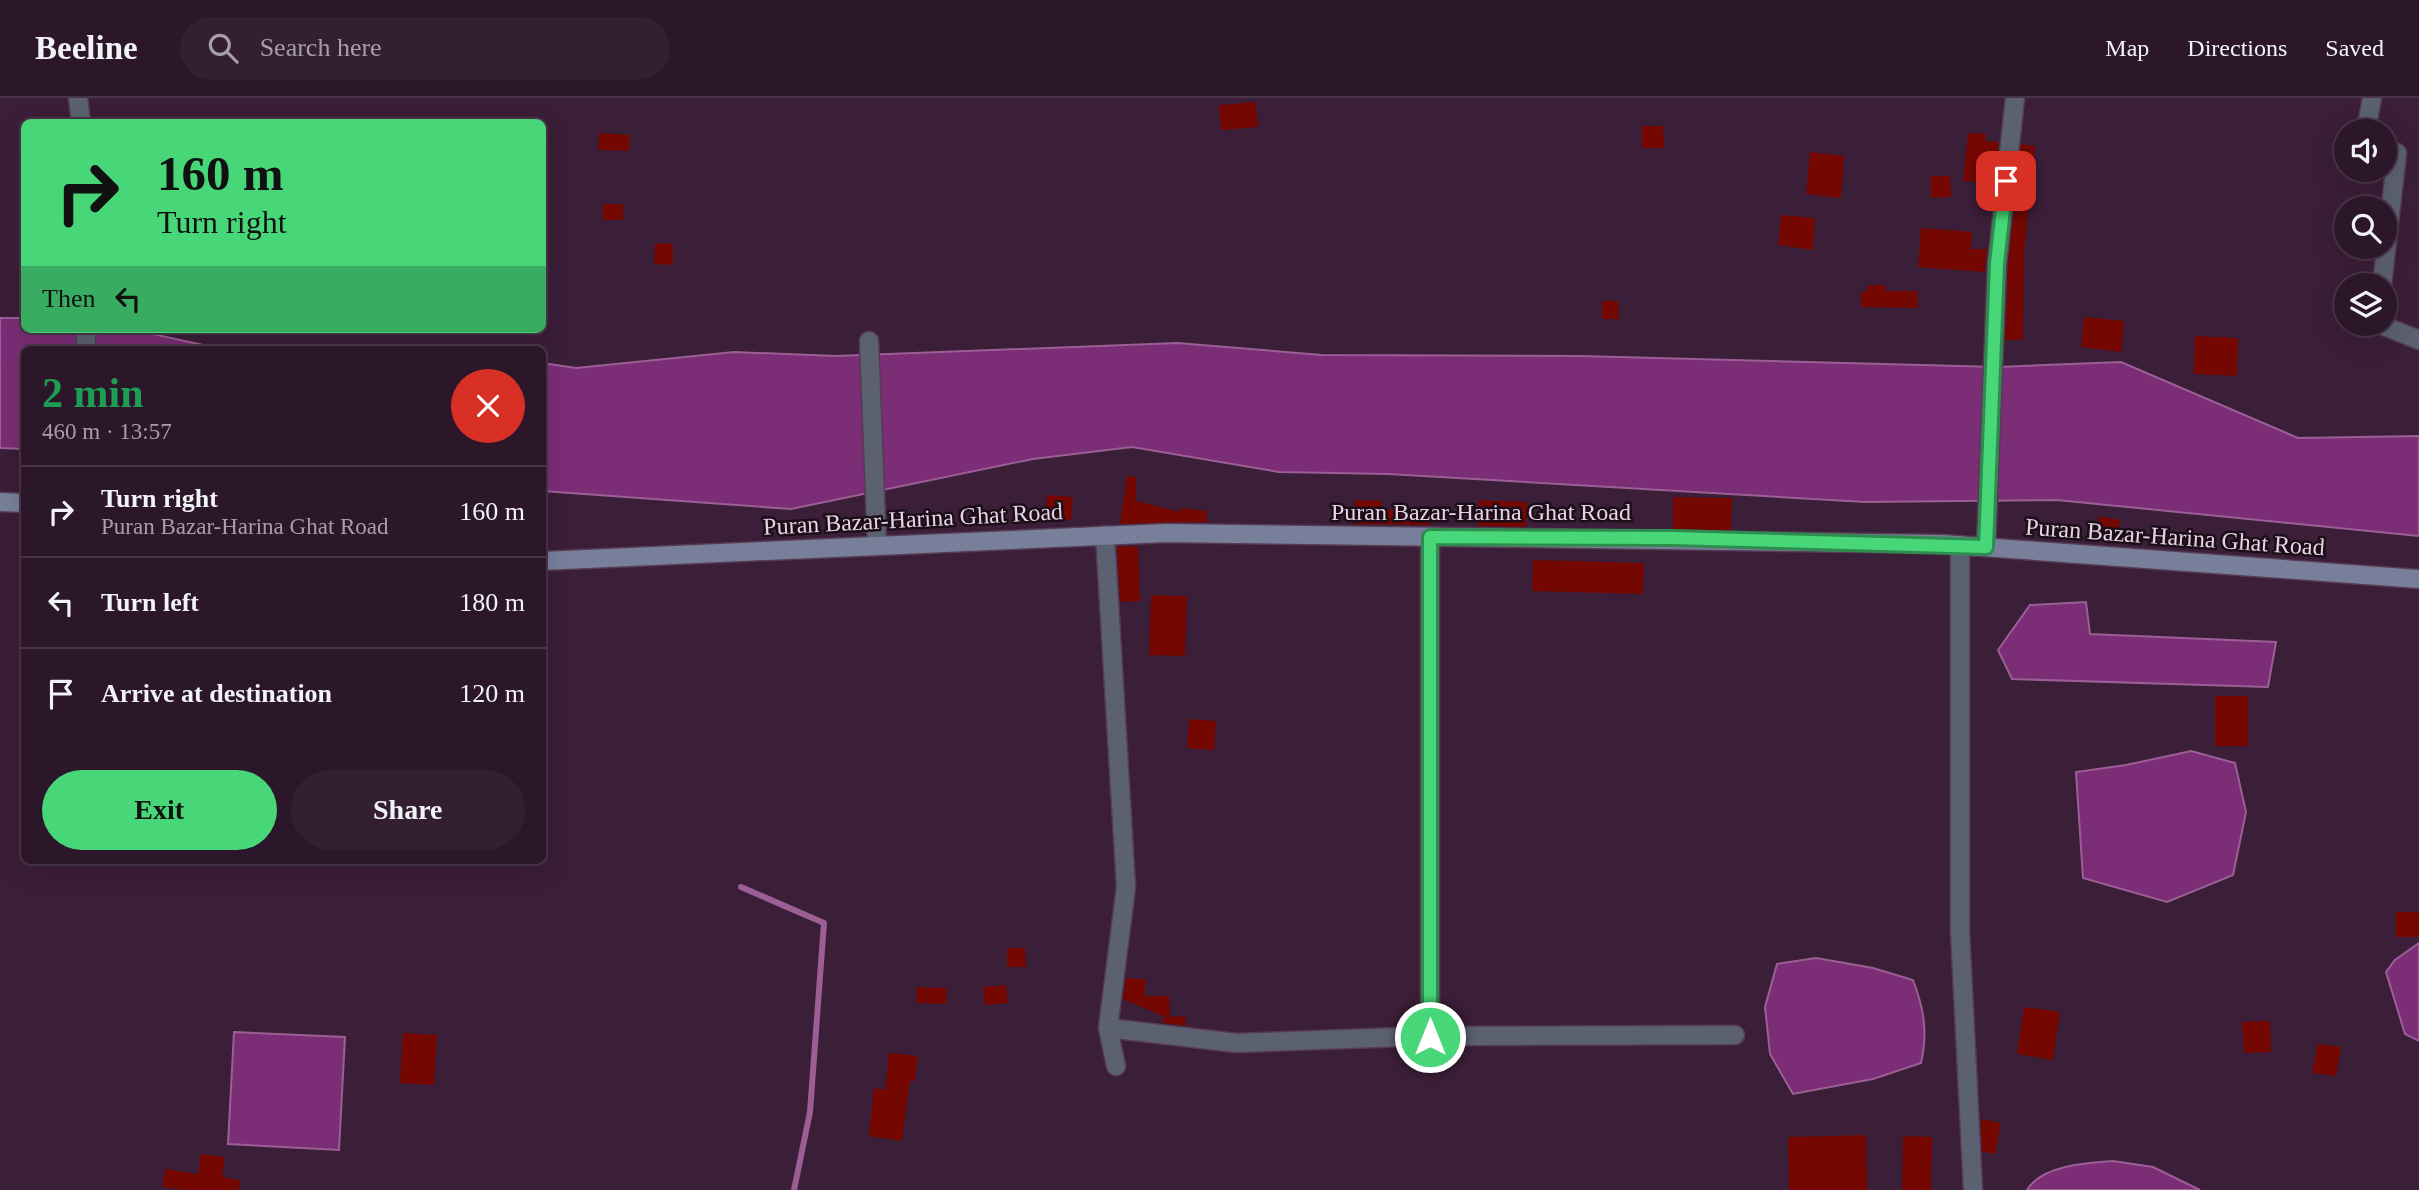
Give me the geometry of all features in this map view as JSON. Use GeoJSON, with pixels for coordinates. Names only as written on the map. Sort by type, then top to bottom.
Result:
{"type":"FeatureCollection","features":[{"type":"Feature","properties":{"kind":"main road"},"geometry":{"type":"LineString","coordinates":[[0,502],[21,503]]}},
{"type":"Feature","properties":{"kind":"main road","name":"Puran Bazar-Harina Ghat Road"},"geometry":{"type":"LineString","coordinates":[[546,561],[1166,533],[1687,538],[1960,545],[2419,579]]}},
{"type":"Feature","properties":{"kind":"street"},"geometry":{"type":"LineString","coordinates":[[78,98],[81,119]]}},
{"type":"Feature","properties":{"kind":"street"},"geometry":{"type":"LineString","coordinates":[[1986,547],[1997,264],[2015,98]]}},
{"type":"Feature","properties":{"kind":"street"},"geometry":{"type":"LineString","coordinates":[[2368,119],[2372,98]]}},
{"type":"Feature","properties":{"kind":"street"},"geometry":{"type":"LineString","coordinates":[[2383,273],[2394,182]]}},
{"type":"Feature","properties":{"kind":"street"},"geometry":{"type":"LineString","coordinates":[[2397,331],[2419,340]]}},
{"type":"Feature","properties":{"kind":"street"},"geometry":{"type":"LineString","coordinates":[[869,341],[877,545]]}},
{"type":"Feature","properties":{"kind":"street"},"geometry":{"type":"LineString","coordinates":[[1105,535],[1126,887],[1108,1028],[1116,1066]]}},
{"type":"Feature","properties":{"kind":"street"},"geometry":{"type":"LineString","coordinates":[[1430,537],[1430,1037]]}},
{"type":"Feature","properties":{"kind":"street"},"geometry":{"type":"LineString","coordinates":[[1960,545],[1960,931],[1973,1190]]}},
{"type":"Feature","properties":{"kind":"street"},"geometry":{"type":"LineString","coordinates":[[1108,1028],[1236,1043],[1430,1037],[1735,1035]]}},
{"type":"Feature","properties":{"kind":"shaded area"},"geometry":{"type":"Polygon","coordinates":[[[0,318],[21,318],[21,333],[148,333],[208,346],[21,346],[21,449],[0,448],[0,318]]]}},
{"type":"Feature","properties":{"kind":"shaded area"},"geometry":{"type":"Polygon","coordinates":[[[1177,343],[1322,355],[1581,356],[1998,367],[2121,362],[2298,438],[2419,436],[2419,536],[2057,500],[1865,502],[1388,474],[1279,472],[1132,447],[1033,459],[791,509],[546,491],[546,364],[576,368],[734,352],[836,356],[1177,343]]]}},
{"type":"Feature","properties":{"kind":"shaded area"},"geometry":{"type":"Polygon","coordinates":[[[2086,602],[2090,634],[2276,642],[2268,687],[2012,679],[1998,650],[2030,605],[2086,602]]]}},
{"type":"Feature","properties":{"kind":"shaded area"},"geometry":{"type":"Polygon","coordinates":[[[2191,751],[2235,763],[2246,812],[2233,875],[2167,902],[2083,878],[2076,772],[2191,751]]]}},
{"type":"Feature","properties":{"kind":"shaded area"},"geometry":{"type":"Polygon","coordinates":[[[2419,943],[2419,1041],[2405,1034],[2386,972],[2395,960],[2419,943]]]}},
{"type":"Feature","properties":{"kind":"shaded area"},"geometry":{"type":"Polygon","coordinates":[[[1816,958],[1873,968],[1913,980],[1924,1021],[1921,1063],[1873,1079],[1793,1094],[1770,1054],[1765,1007],[1777,964],[1816,958]]]}},
{"type":"Feature","properties":{"kind":"shaded area"},"geometry":{"type":"Polygon","coordinates":[[[234,1032],[345,1037],[339,1150],[228,1144],[234,1032]]]}},
{"type":"Feature","properties":{"kind":"shaded area"},"geometry":{"type":"Polygon","coordinates":[[[2113,1161],[2153,1167],[2200,1190],[2027,1190],[2043,1175],[2054,1170],[2078,1164],[2113,1161]]]}},
{"type":"Feature","properties":{"kind":"building"},"geometry":{"type":"Polygon","coordinates":[[[1256,102],[1258,127],[1221,130],[1219,105],[1256,102]]]}},
{"type":"Feature","properties":{"kind":"building"},"geometry":{"type":"Polygon","coordinates":[[[1642,126],[1663,126],[1664,148],[1642,148],[1642,126]]]}},
{"type":"Feature","properties":{"kind":"building"},"geometry":{"type":"Polygon","coordinates":[[[599,133],[630,135],[629,151],[598,150],[599,133]]]}},
{"type":"Feature","properties":{"kind":"building"},"geometry":{"type":"Polygon","coordinates":[[[1968,133],[1986,134],[1985,141],[1999,142],[1994,183],[1963,181],[1968,133]]]}},
{"type":"Feature","properties":{"kind":"building"},"geometry":{"type":"Polygon","coordinates":[[[2021,144],[2035,146],[2024,254],[2023,340],[2005,340],[2008,265],[2021,144]]]}},
{"type":"Feature","properties":{"kind":"building"},"geometry":{"type":"Polygon","coordinates":[[[1810,152],[1844,156],[1841,198],[1806,194],[1810,152]]]}},
{"type":"Feature","properties":{"kind":"building"},"geometry":{"type":"Polygon","coordinates":[[[1931,176],[1950,176],[1951,197],[1931,198],[1931,176]]]}},
{"type":"Feature","properties":{"kind":"building"},"geometry":{"type":"Polygon","coordinates":[[[603,204],[623,204],[623,220],[603,220],[603,204]]]}},
{"type":"Feature","properties":{"kind":"building"},"geometry":{"type":"Polygon","coordinates":[[[1781,215],[1815,218],[1813,250],[1778,245],[1781,215]]]}},
{"type":"Feature","properties":{"kind":"building"},"geometry":{"type":"Polygon","coordinates":[[[1921,228],[1972,232],[1971,249],[1987,249],[1985,272],[1918,267],[1921,228]]]}},
{"type":"Feature","properties":{"kind":"building"},"geometry":{"type":"Polygon","coordinates":[[[655,243],[673,244],[673,265],[654,264],[655,243]]]}},
{"type":"Feature","properties":{"kind":"building"},"geometry":{"type":"Polygon","coordinates":[[[1868,285],[1885,285],[1885,291],[1917,291],[1918,308],[1861,307],[1861,292],[1867,292],[1868,285]]]}},
{"type":"Feature","properties":{"kind":"building"},"geometry":{"type":"Polygon","coordinates":[[[1602,301],[1618,301],[1619,319],[1602,319],[1602,301]]]}},
{"type":"Feature","properties":{"kind":"building"},"geometry":{"type":"Polygon","coordinates":[[[2084,317],[2124,321],[2121,352],[2081,347],[2084,317]]]}},
{"type":"Feature","properties":{"kind":"building"},"geometry":{"type":"Polygon","coordinates":[[[2195,336],[2238,338],[2237,376],[2194,374],[2195,336]]]}},
{"type":"Feature","properties":{"kind":"building"},"geometry":{"type":"Polygon","coordinates":[[[1127,476],[1136,477],[1136,501],[1180,512],[1181,508],[1207,511],[1206,520],[1211,522],[1120,524],[1127,476]]]}},
{"type":"Feature","properties":{"kind":"building"},"geometry":{"type":"Polygon","coordinates":[[[1047,495],[1073,497],[1071,520],[1045,518],[1047,495]]]}},
{"type":"Feature","properties":{"kind":"building"},"geometry":{"type":"Polygon","coordinates":[[[1673,497],[1732,498],[1731,530],[1673,529],[1673,497]]]}},
{"type":"Feature","properties":{"kind":"building"},"geometry":{"type":"Polygon","coordinates":[[[1355,500],[1382,501],[1382,509],[1431,512],[1430,525],[1354,524],[1355,500]]]}},
{"type":"Feature","properties":{"kind":"building"},"geometry":{"type":"Polygon","coordinates":[[[1479,500],[1527,502],[1526,527],[1478,526],[1479,500]]]}},
{"type":"Feature","properties":{"kind":"building"},"geometry":{"type":"Polygon","coordinates":[[[2099,516],[2120,520],[2117,540],[2097,542],[2099,516]]]}},
{"type":"Feature","properties":{"kind":"building"},"geometry":{"type":"Polygon","coordinates":[[[1138,546],[1140,601],[1120,602],[1117,547],[1138,546]]]}},
{"type":"Feature","properties":{"kind":"building"},"geometry":{"type":"Polygon","coordinates":[[[1533,560],[1644,563],[1643,594],[1532,591],[1533,560]]]}},
{"type":"Feature","properties":{"kind":"building"},"geometry":{"type":"Polygon","coordinates":[[[1151,595],[1187,596],[1185,656],[1149,655],[1151,595]]]}},
{"type":"Feature","properties":{"kind":"building"},"geometry":{"type":"Polygon","coordinates":[[[2215,696],[2248,696],[2248,746],[2215,746],[2215,696]]]}},
{"type":"Feature","properties":{"kind":"building"},"geometry":{"type":"Polygon","coordinates":[[[1189,719],[1216,721],[1214,750],[1187,748],[1189,719]]]}},
{"type":"Feature","properties":{"kind":"building"},"geometry":{"type":"Polygon","coordinates":[[[2396,912],[2419,912],[2419,937],[2396,937],[2396,912]]]}},
{"type":"Feature","properties":{"kind":"building"},"geometry":{"type":"Polygon","coordinates":[[[1007,948],[1025,948],[1026,967],[1007,967],[1007,948]]]}},
{"type":"Feature","properties":{"kind":"building"},"geometry":{"type":"Polygon","coordinates":[[[1126,978],[1146,979],[1144,996],[1169,996],[1170,1017],[1185,1016],[1186,1026],[1163,1023],[1163,1018],[1167,1018],[1123,999],[1126,978]]]}},
{"type":"Feature","properties":{"kind":"building"},"geometry":{"type":"Polygon","coordinates":[[[1006,985],[1008,1003],[985,1005],[983,987],[1006,985]]]}},
{"type":"Feature","properties":{"kind":"building"},"geometry":{"type":"Polygon","coordinates":[[[917,987],[947,988],[946,1004],[916,1003],[917,987]]]}},
{"type":"Feature","properties":{"kind":"building"},"geometry":{"type":"Polygon","coordinates":[[[2024,1007],[2060,1012],[2053,1060],[2017,1054],[2024,1007]]]}},
{"type":"Feature","properties":{"kind":"building"},"geometry":{"type":"Polygon","coordinates":[[[2270,1021],[2271,1052],[2244,1053],[2242,1022],[2270,1021]]]}},
{"type":"Feature","properties":{"kind":"building"},"geometry":{"type":"Polygon","coordinates":[[[403,1033],[437,1035],[434,1085],[400,1083],[403,1033]]]}},
{"type":"Feature","properties":{"kind":"building"},"geometry":{"type":"Polygon","coordinates":[[[2318,1044],[2341,1047],[2336,1076],[2312,1073],[2318,1044]]]}},
{"type":"Feature","properties":{"kind":"building"},"geometry":{"type":"Polygon","coordinates":[[[889,1053],[918,1056],[915,1081],[910,1081],[902,1141],[869,1136],[874,1088],[885,1090],[889,1053]]]}},
{"type":"Feature","properties":{"kind":"building"},"geometry":{"type":"Polygon","coordinates":[[[1981,1119],[2001,1123],[1995,1154],[1982,1152],[1981,1119]]]}},
{"type":"Feature","properties":{"kind":"building"},"geometry":{"type":"Polygon","coordinates":[[[1866,1135],[1867,1190],[1789,1190],[1788,1137],[1866,1135]]]}},
{"type":"Feature","properties":{"kind":"building"},"geometry":{"type":"Polygon","coordinates":[[[1903,1136],[1932,1137],[1931,1190],[1902,1190],[1903,1136]]]}},
{"type":"Feature","properties":{"kind":"building"},"geometry":{"type":"Polygon","coordinates":[[[201,1154],[225,1157],[222,1177],[240,1180],[239,1190],[185,1190],[162,1187],[165,1169],[198,1174],[201,1154]]]}},
{"type":"Feature","properties":{"kind":"waterway"},"geometry":{"type":"LineString","coordinates":[[741,887],[824,923],[810,1112],[794,1190]]}},
{"type":"Feature","properties":{"kind":"route"},"geometry":{"type":"LineString","coordinates":[[1430,1037],[1430,537],[1673,538],[1986,547],[1997,264],[2006,181]]}}]}
